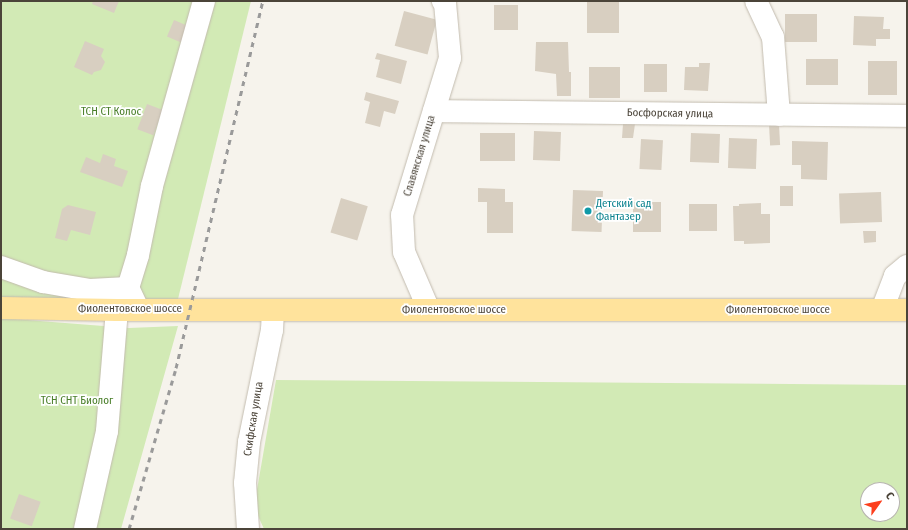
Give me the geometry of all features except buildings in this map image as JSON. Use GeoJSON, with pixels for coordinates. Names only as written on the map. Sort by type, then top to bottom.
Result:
{"type":"FeatureCollection","features":[{"type":"Feature","properties":{"kind":"main road","name":"Фиолентовское шоссе"},"geometry":{"type":"LineString","coordinates":[[1,308],[127,310],[907,310]]}},
{"type":"Feature","properties":{"kind":"street"},"geometry":{"type":"LineString","coordinates":[[85,529],[107,431],[127,310],[128,288],[138,255],[152,186],[204,1]]}},
{"type":"Feature","properties":{"kind":"street","name":"Славянская улица"},"geometry":{"type":"LineString","coordinates":[[429,310],[404,252],[402,215],[450,58],[445,3],[443,1]]}},
{"type":"Feature","properties":{"kind":"street"},"geometry":{"type":"LineString","coordinates":[[756,1],[773,37],[779,115]]}},
{"type":"Feature","properties":{"kind":"street","name":"Босфорская улица"},"geometry":{"type":"LineString","coordinates":[[434,111],[907,116]]}},
{"type":"Feature","properties":{"kind":"street"},"geometry":{"type":"LineString","coordinates":[[882,310],[895,276],[907,266]]}},
{"type":"Feature","properties":{"kind":"street"},"geometry":{"type":"LineString","coordinates":[[1,267],[43,282],[90,290],[128,288]]}},
{"type":"Feature","properties":{"kind":"street","name":"Скифская улица"},"geometry":{"type":"LineString","coordinates":[[248,529],[245,483],[249,442],[272,330],[273,310]]}},
{"type":"Feature","properties":{"kind":"green space","name":"ТСН СТ Колос"},"geometry":{"type":"Polygon","coordinates":[[[1,1],[251,1],[178,299],[1,299],[1,1]]]}},
{"type":"Feature","properties":{"kind":"green space","name":"ТСН СНТ Биолог"},"geometry":{"type":"Polygon","coordinates":[[[1,318],[129,328],[178,326],[121,529],[1,529],[1,318]]]}},
{"type":"Feature","properties":{"kind":"green space"},"geometry":{"type":"Polygon","coordinates":[[[276,380],[907,385],[907,529],[264,529],[254,507],[276,380]]]}},
{"type":"Feature","properties":{"kind":"railway"},"geometry":{"type":"LineString","coordinates":[[129,529],[176,368],[263,1]]}},
{"type":"Feature","properties":{"kind":"place","name":"Детский сад Фантазер"},"geometry":{"type":"Point","coordinates":[588,211]}}]}
